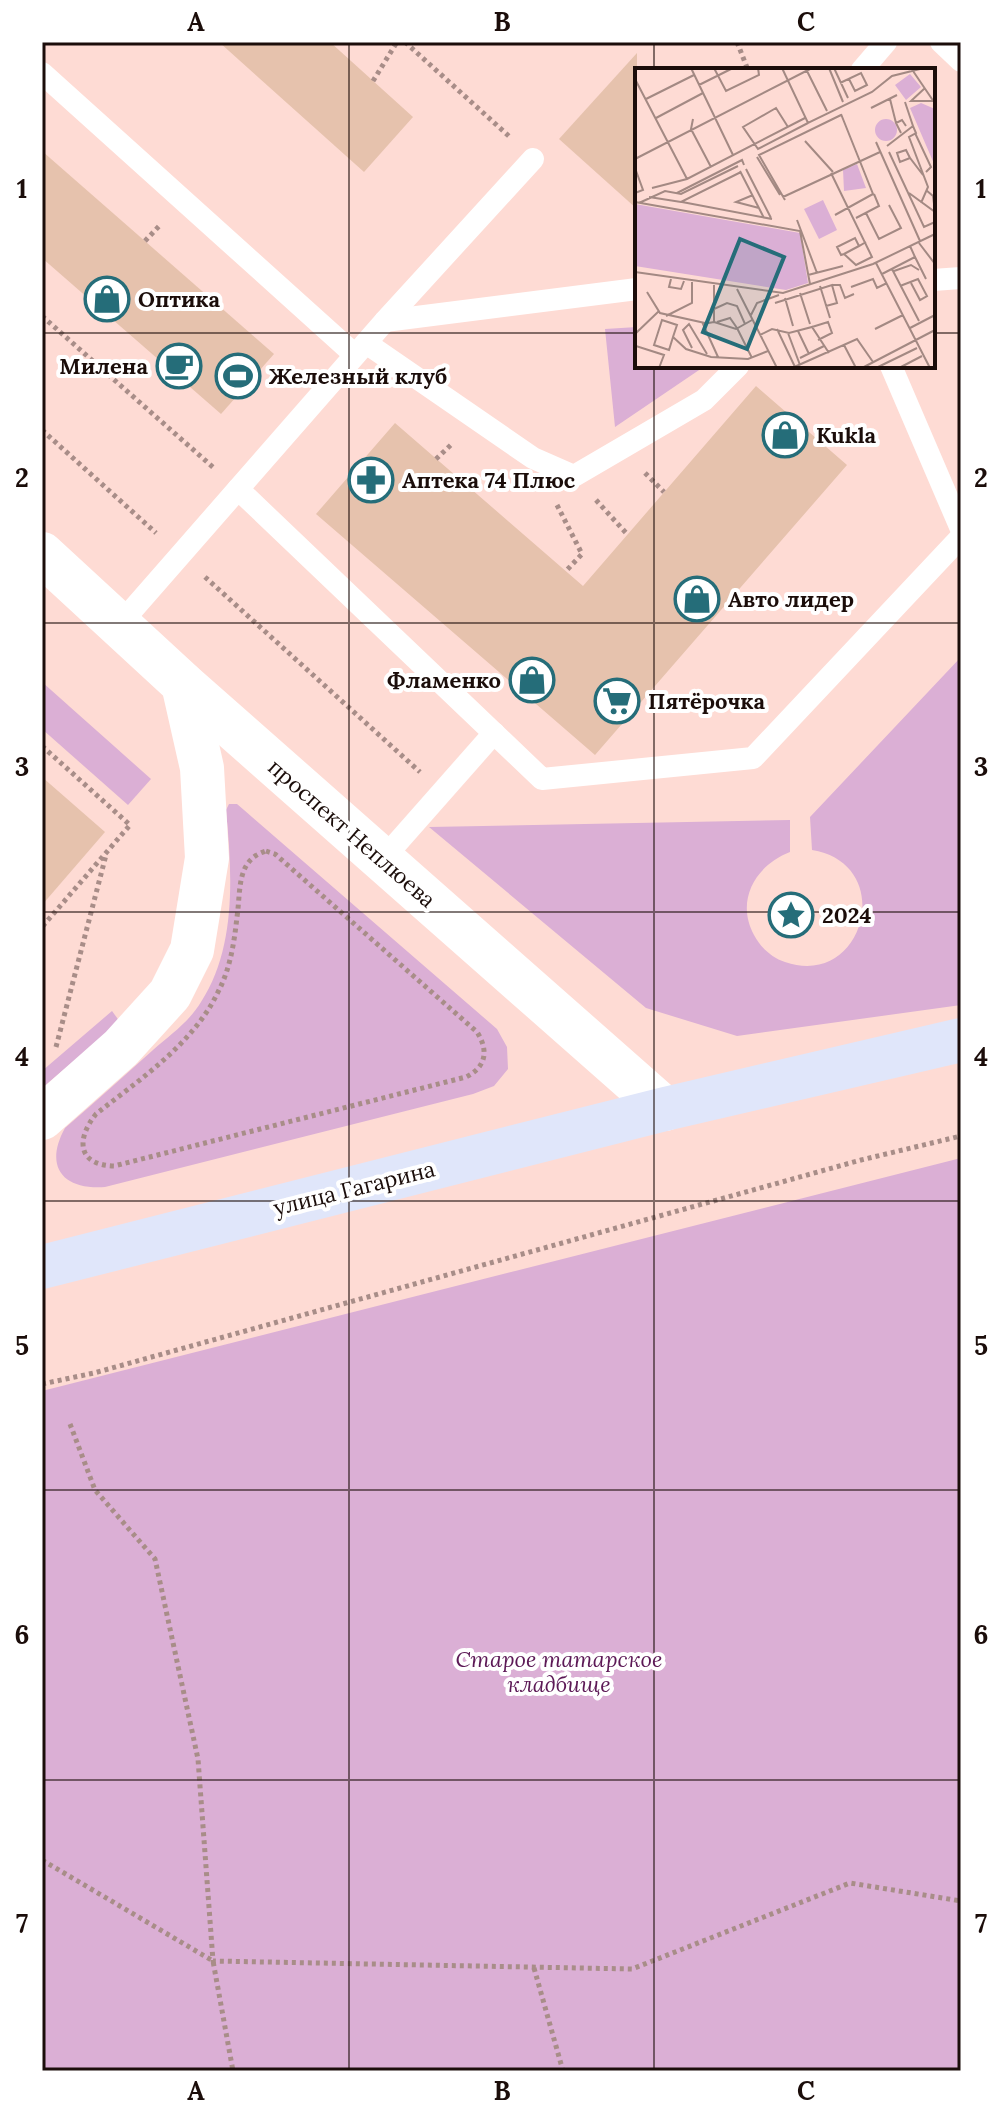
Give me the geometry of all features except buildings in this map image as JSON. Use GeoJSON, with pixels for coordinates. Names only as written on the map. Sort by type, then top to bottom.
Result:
{"type":"FeatureCollection","features":[{"type":"Feature","properties":{"kind":"main road","name":"улица Гагарина"},"geometry":{"type":"LineString","coordinates":[[42,1267],[665,1109],[961,1040]]}},
{"type":"Feature","properties":{"kind":"street","name":"проспект Неплюева"},"geometry":{"type":"LineString","coordinates":[[42,554],[183,684],[665,1109]]}},
{"type":"Feature","properties":{"kind":"street"},"geometry":{"type":"LineString","coordinates":[[42,1118],[121,1048],[170,994],[192,950],[207,858],[202,768],[183,684]]}},
{"type":"Feature","properties":{"kind":"lane"},"geometry":{"type":"LineString","coordinates":[[864,68],[886,42]]}},
{"type":"Feature","properties":{"kind":"lane"},"geometry":{"type":"LineString","coordinates":[[941,42],[961,61]]}},
{"type":"Feature","properties":{"kind":"lane"},"geometry":{"type":"LineString","coordinates":[[42,73],[361,349],[533,458],[574,476],[704,400],[736,368]]}},
{"type":"Feature","properties":{"kind":"lane"},"geometry":{"type":"LineString","coordinates":[[120,624],[385,321],[533,159]]}},
{"type":"Feature","properties":{"kind":"lane"},"geometry":{"type":"LineString","coordinates":[[935,280],[961,278]]}},
{"type":"Feature","properties":{"kind":"lane"},"geometry":{"type":"LineString","coordinates":[[385,321],[635,289]]}},
{"type":"Feature","properties":{"kind":"lane"},"geometry":{"type":"LineString","coordinates":[[892,368],[961,529]]}},
{"type":"Feature","properties":{"kind":"lane"},"geometry":{"type":"LineString","coordinates":[[238,489],[542,779],[753,758],[961,537]]}},
{"type":"Feature","properties":{"kind":"lane"},"geometry":{"type":"LineString","coordinates":[[382,860],[494,733]]}},
{"type":"Feature","properties":{"kind":"path"},"geometry":{"type":"LineString","coordinates":[[373,81],[397,42]]}},
{"type":"Feature","properties":{"kind":"path"},"geometry":{"type":"LineString","coordinates":[[405,42],[533,159]]}},
{"type":"Feature","properties":{"kind":"path"},"geometry":{"type":"LineString","coordinates":[[737,42],[747,68]]}},
{"type":"Feature","properties":{"kind":"path"},"geometry":{"type":"LineString","coordinates":[[42,316],[238,489]]}},
{"type":"Feature","properties":{"kind":"path"},"geometry":{"type":"LineString","coordinates":[[42,430],[441,792]]}},
{"type":"Feature","properties":{"kind":"path"},"geometry":{"type":"LineString","coordinates":[[533,458],[582,554],[566,571]]}},
{"type":"Feature","properties":{"kind":"path"},"geometry":{"type":"LineString","coordinates":[[574,476],[627,534]]}},
{"type":"Feature","properties":{"kind":"path"},"geometry":{"type":"LineString","coordinates":[[42,746],[130,825],[42,927]]}},
{"type":"Feature","properties":{"kind":"path"},"geometry":{"type":"LineString","coordinates":[[266,851],[275,854],[477,1032],[486,1051],[484,1060],[466,1077],[114,1166],[92,1162],[84,1152],[82,1138],[96,1114],[188,1036],[217,994],[233,945],[244,867],[252,855],[266,851]]}},
{"type":"Feature","properties":{"kind":"path"},"geometry":{"type":"LineString","coordinates":[[56,1048],[107,852]]}},
{"type":"Feature","properties":{"kind":"path"},"geometry":{"type":"LineString","coordinates":[[42,1384],[94,1373],[830,1169],[961,1136]]}},
{"type":"Feature","properties":{"kind":"path"},"geometry":{"type":"LineString","coordinates":[[70,1424],[95,1490],[155,1559],[198,1759],[213,1961],[233,2071]]}},
{"type":"Feature","properties":{"kind":"path"},"geometry":{"type":"LineString","coordinates":[[42,1860],[213,1961],[632,1969],[850,1883],[961,1901]]}},
{"type":"Feature","properties":{"kind":"path"},"geometry":{"type":"LineString","coordinates":[[534,1968],[563,2071]]}},
{"type":"Feature","properties":{"kind":"green space"},"geometry":{"type":"Polygon","coordinates":[[[635,327],[635,368],[702,368],[615,427],[605,329],[635,327]]]}},
{"type":"Feature","properties":{"kind":"green space"},"geometry":{"type":"Polygon","coordinates":[[[961,657],[961,1005],[737,1036],[646,1008],[429,827],[790,820],[790,852],[767,866],[759,875],[752,885],[747,909],[749,922],[763,948],[785,962],[812,966],[835,958],[851,943],[860,922],[862,899],[855,877],[839,860],[812,850],[810,817],[961,657]]]}},
{"type":"Feature","properties":{"kind":"green space"},"geometry":{"type":"Polygon","coordinates":[[[42,682],[151,779],[128,805],[42,729],[42,682]]]}},
{"type":"Feature","properties":{"kind":"green space"},"geometry":{"type":"Polygon","coordinates":[[[229,804],[237,804],[497,1029],[507,1047],[508,1069],[494,1086],[473,1094],[105,1187],[90,1187],[68,1180],[61,1173],[56,1154],[65,1128],[185,1022],[213,981],[221,958],[229,909],[230,858],[226,810],[229,804]]]}},
{"type":"Feature","properties":{"kind":"green space"},"geometry":{"type":"Polygon","coordinates":[[[112,1011],[120,1022],[42,1088],[42,1071],[112,1011]]]}},
{"type":"Feature","properties":{"kind":"green space","name":"Старое татарское кладбище"},"geometry":{"type":"Polygon","coordinates":[[[961,1158],[961,2071],[42,2071],[42,1391],[961,1158]]]}},
{"type":"Feature","properties":{"kind":"place","name":"Оптика"},"geometry":{"type":"Point","coordinates":[107,299]}},
{"type":"Feature","properties":{"kind":"place","name":"Милена"},"geometry":{"type":"Point","coordinates":[179,366]}},
{"type":"Feature","properties":{"kind":"place","name":"Железный клуб"},"geometry":{"type":"Point","coordinates":[238,376]}},
{"type":"Feature","properties":{"kind":"place","name":"Kukla"},"geometry":{"type":"Point","coordinates":[785,435]}},
{"type":"Feature","properties":{"kind":"place","name":"Аптека 74 Плюс"},"geometry":{"type":"Point","coordinates":[371,480]}},
{"type":"Feature","properties":{"kind":"place","name":"Авто лидер"},"geometry":{"type":"Point","coordinates":[697,599]}},
{"type":"Feature","properties":{"kind":"place","name":"Фламенко"},"geometry":{"type":"Point","coordinates":[532,680]}},
{"type":"Feature","properties":{"kind":"place","name":"Пятёрочка"},"geometry":{"type":"Point","coordinates":[617,701]}},
{"type":"Feature","properties":{"kind":"place","name":"2024"},"geometry":{"type":"Point","coordinates":[791,915]}}]}
